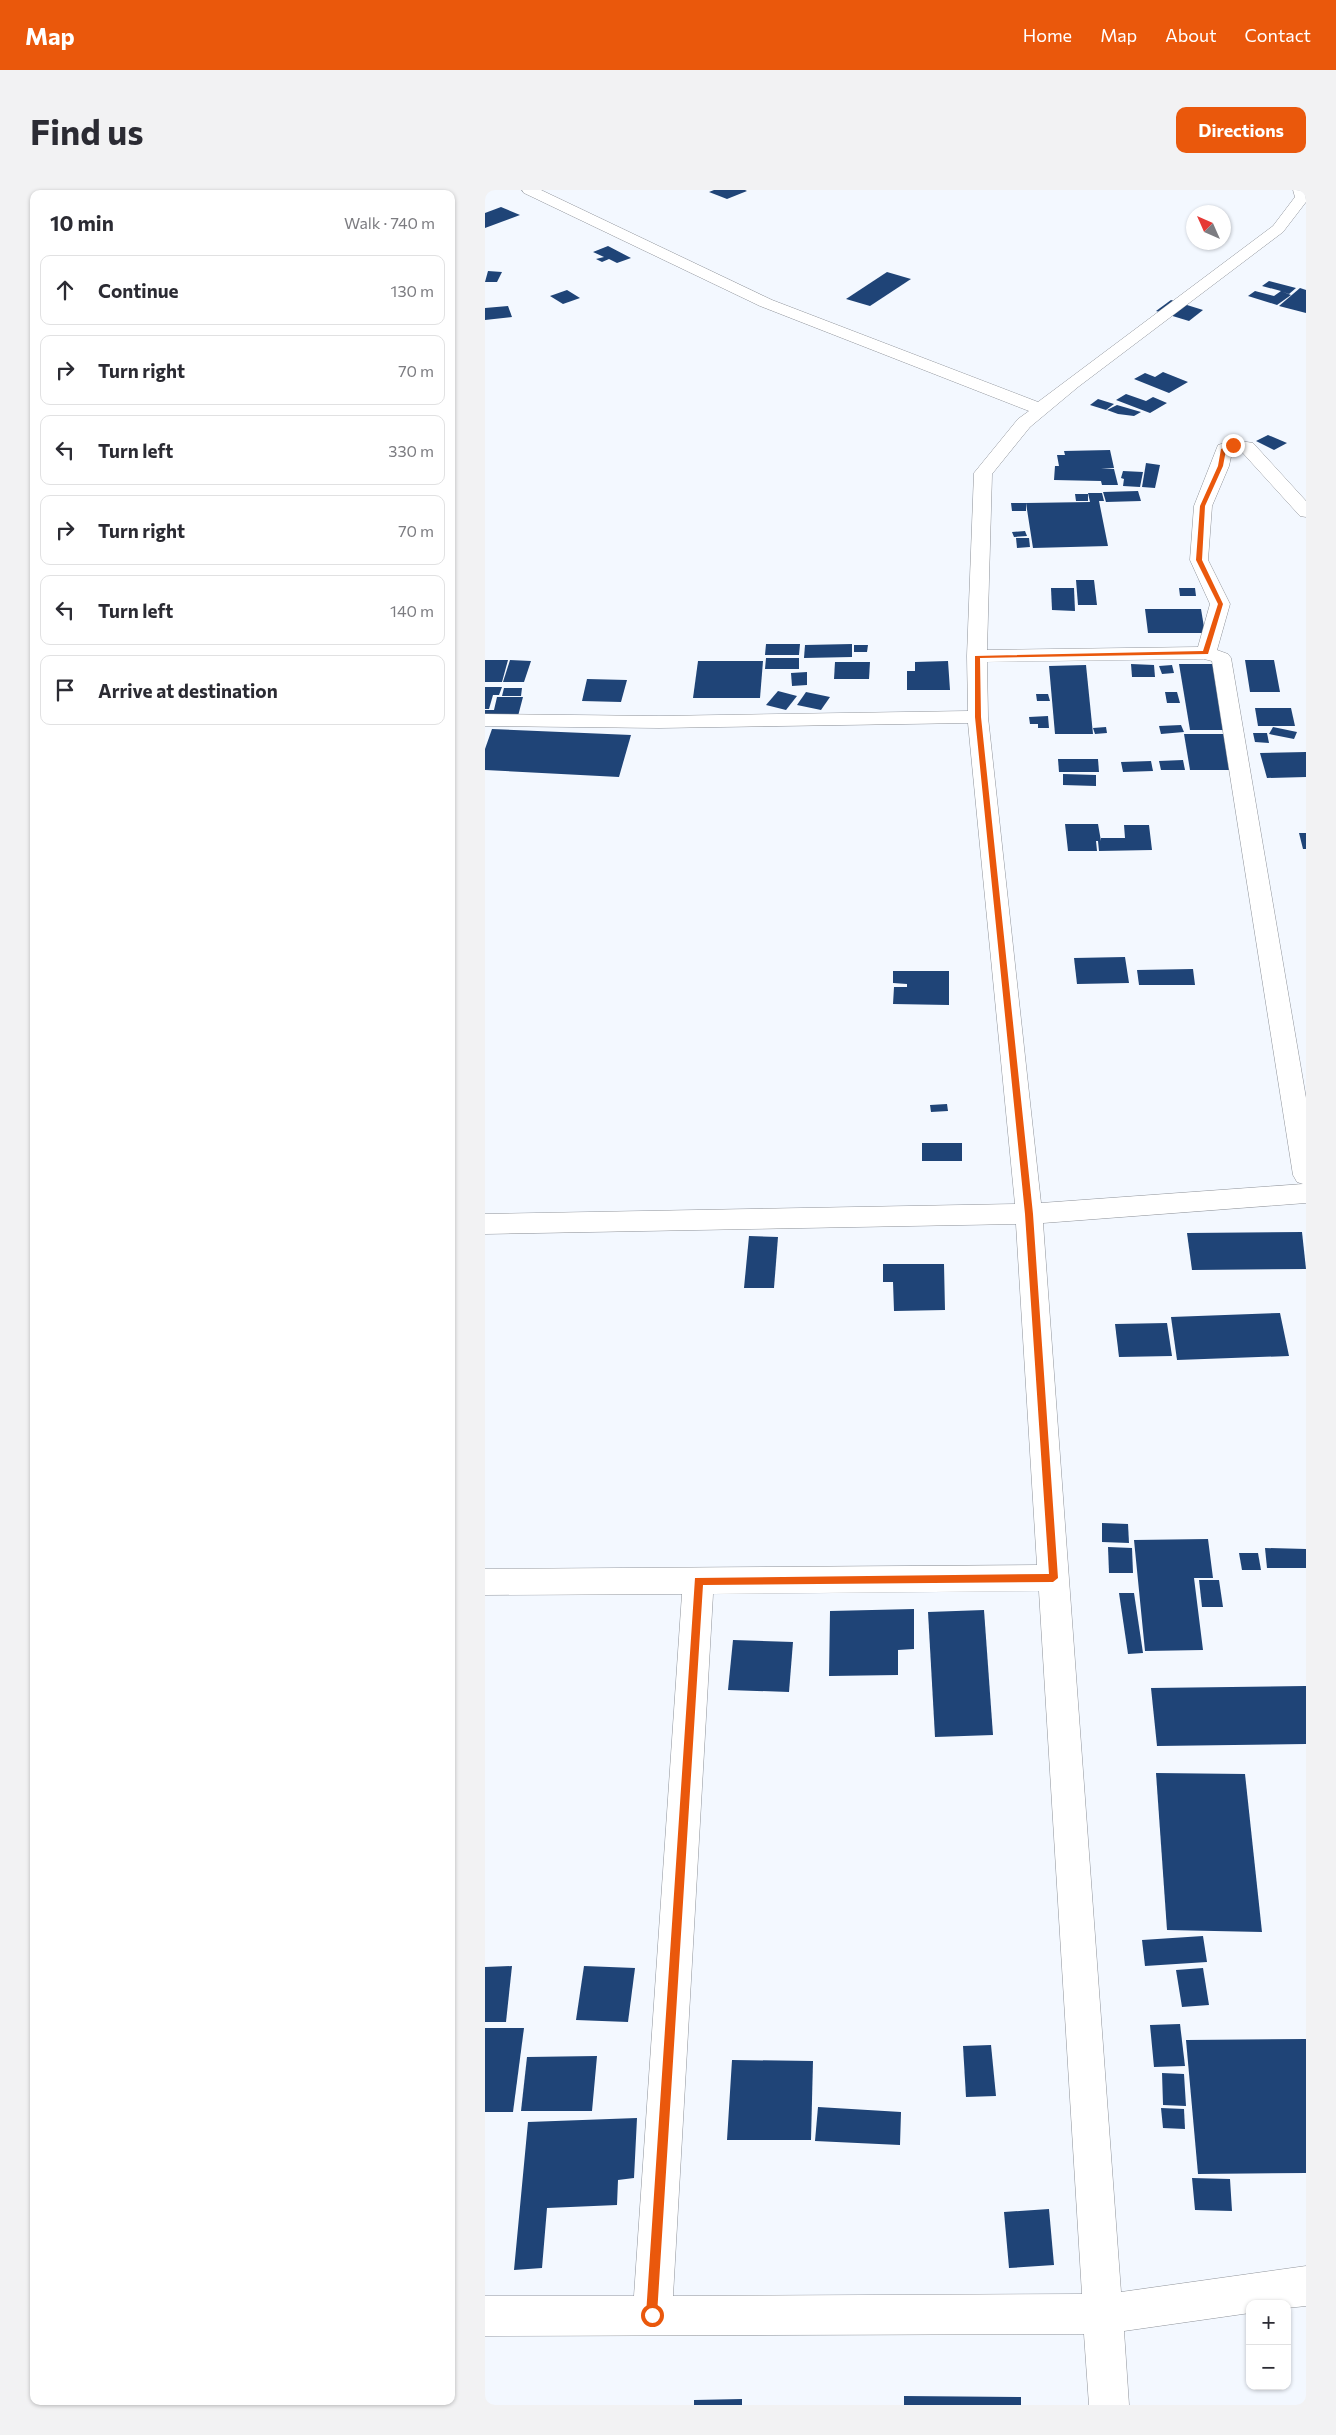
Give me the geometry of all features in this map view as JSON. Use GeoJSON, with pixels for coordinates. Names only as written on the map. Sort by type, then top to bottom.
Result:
{"type":"FeatureCollection","features":[{"type":"Feature","properties":{"kind":"street"},"geometry":{"type":"LineString","coordinates":[[529,190],[766,303],[1040,409]]}},
{"type":"Feature","properties":{"kind":"street"},"geometry":{"type":"LineString","coordinates":[[1109,2405],[1029,1214],[978,717],[977,656],[983,473],[1024,423],[1040,409],[1072,383],[1279,230],[1302,198],[1300,190]]}},
{"type":"Feature","properties":{"kind":"street"},"geometry":{"type":"LineString","coordinates":[[1206,653],[1220,604],[1199,560],[1203,506],[1220,466],[1224,449],[1233,445],[1247,447],[1306,512]]}},
{"type":"Feature","properties":{"kind":"street"},"geometry":{"type":"LineString","coordinates":[[977,656],[1206,653],[1221,658],[1306,1175]]}},
{"type":"Feature","properties":{"kind":"street"},"geometry":{"type":"LineString","coordinates":[[485,720],[659,722],[978,717]]}},
{"type":"Feature","properties":{"kind":"street"},"geometry":{"type":"LineString","coordinates":[[485,1224],[1029,1214],[1306,1194]]}},
{"type":"Feature","properties":{"kind":"street"},"geometry":{"type":"LineString","coordinates":[[485,1582],[1053,1578]]}},
{"type":"Feature","properties":{"kind":"street"},"geometry":{"type":"LineString","coordinates":[[652,2315],[698,1581]]}},
{"type":"Feature","properties":{"kind":"street"},"geometry":{"type":"LineString","coordinates":[[485,2316],[1103,2314],[1306,2286]]}},
{"type":"Feature","properties":{"kind":"building"},"geometry":{"type":"Polygon","coordinates":[[[714,190],[747,191],[727,199],[709,192],[714,190]]]}},
{"type":"Feature","properties":{"kind":"building"},"geometry":{"type":"Polygon","coordinates":[[[501,207],[520,215],[485,228],[485,213],[501,207]]]}},
{"type":"Feature","properties":{"kind":"building"},"geometry":{"type":"Polygon","coordinates":[[[608,246],[631,258],[617,263],[609,259],[602,262],[596,259],[604,257],[593,252],[608,246]]]}},
{"type":"Feature","properties":{"kind":"building"},"geometry":{"type":"Polygon","coordinates":[[[488,271],[502,272],[497,282],[485,282],[488,271]]]}},
{"type":"Feature","properties":{"kind":"building"},"geometry":{"type":"Polygon","coordinates":[[[887,272],[911,279],[870,306],[846,299],[887,272]]]}},
{"type":"Feature","properties":{"kind":"building"},"geometry":{"type":"Polygon","coordinates":[[[1269,281],[1296,288],[1289,294],[1283,292],[1291,295],[1277,305],[1248,296],[1255,291],[1274,296],[1281,291],[1262,286],[1269,281]]]}},
{"type":"Feature","properties":{"kind":"building"},"geometry":{"type":"Polygon","coordinates":[[[1300,288],[1306,290],[1306,313],[1279,306],[1300,288]]]}},
{"type":"Feature","properties":{"kind":"building"},"geometry":{"type":"Polygon","coordinates":[[[567,290],[580,298],[563,304],[550,296],[567,290]]]}},
{"type":"Feature","properties":{"kind":"building"},"geometry":{"type":"Polygon","coordinates":[[[1171,300],[1203,310],[1189,321],[1156,311],[1171,300]]]}},
{"type":"Feature","properties":{"kind":"building"},"geometry":{"type":"Polygon","coordinates":[[[508,306],[512,317],[485,320],[485,308],[508,306]]]}},
{"type":"Feature","properties":{"kind":"building"},"geometry":{"type":"Polygon","coordinates":[[[1163,372],[1188,382],[1169,393],[1134,379],[1145,373],[1155,377],[1163,372]]]}},
{"type":"Feature","properties":{"kind":"building"},"geometry":{"type":"Polygon","coordinates":[[[1126,394],[1146,401],[1153,397],[1167,403],[1150,413],[1116,400],[1126,394]]]}},
{"type":"Feature","properties":{"kind":"building"},"geometry":{"type":"Polygon","coordinates":[[[1098,399],[1114,404],[1106,410],[1090,405],[1098,399]]]}},
{"type":"Feature","properties":{"kind":"building"},"geometry":{"type":"Polygon","coordinates":[[[1117,405],[1141,412],[1134,416],[1118,414],[1107,410],[1117,405]]]}},
{"type":"Feature","properties":{"kind":"building"},"geometry":{"type":"Polygon","coordinates":[[[1268,435],[1287,443],[1274,450],[1256,441],[1268,435]]]}},
{"type":"Feature","properties":{"kind":"building"},"geometry":{"type":"Polygon","coordinates":[[[1110,450],[1114,468],[1101,469],[1114,469],[1118,485],[1102,485],[1101,481],[1054,480],[1055,466],[1059,466],[1057,455],[1065,455],[1064,451],[1110,450]]]}},
{"type":"Feature","properties":{"kind":"building"},"geometry":{"type":"Polygon","coordinates":[[[1146,463],[1160,465],[1155,488],[1142,487],[1146,463]]]}},
{"type":"Feature","properties":{"kind":"building"},"geometry":{"type":"Polygon","coordinates":[[[1123,471],[1143,472],[1140,487],[1123,486],[1124,479],[1121,478],[1123,471]]]}},
{"type":"Feature","properties":{"kind":"building"},"geometry":{"type":"Polygon","coordinates":[[[1138,491],[1141,501],[1106,502],[1103,492],[1138,491]]]}},
{"type":"Feature","properties":{"kind":"building"},"geometry":{"type":"Polygon","coordinates":[[[1088,493],[1102,493],[1104,501],[1099,501],[1108,546],[1033,548],[1026,503],[1090,502],[1088,493]]]}},
{"type":"Feature","properties":{"kind":"building"},"geometry":{"type":"Polygon","coordinates":[[[1075,494],[1088,494],[1088,501],[1076,501],[1075,494]]]}},
{"type":"Feature","properties":{"kind":"building"},"geometry":{"type":"Polygon","coordinates":[[[1011,503],[1026,503],[1026,511],[1012,511],[1011,503]]]}},
{"type":"Feature","properties":{"kind":"building"},"geometry":{"type":"Polygon","coordinates":[[[1025,531],[1027,536],[1014,537],[1012,532],[1025,531]]]}},
{"type":"Feature","properties":{"kind":"building"},"geometry":{"type":"Polygon","coordinates":[[[1016,538],[1029,538],[1030,547],[1017,548],[1016,538]]]}},
{"type":"Feature","properties":{"kind":"building"},"geometry":{"type":"Polygon","coordinates":[[[1076,580],[1094,580],[1097,605],[1078,605],[1076,580]]]}},
{"type":"Feature","properties":{"kind":"building"},"geometry":{"type":"Polygon","coordinates":[[[1051,588],[1074,588],[1075,611],[1052,610],[1051,588]]]}},
{"type":"Feature","properties":{"kind":"building"},"geometry":{"type":"Polygon","coordinates":[[[1179,588],[1195,588],[1196,596],[1180,596],[1179,588]]]}},
{"type":"Feature","properties":{"kind":"building"},"geometry":{"type":"Polygon","coordinates":[[[1145,609],[1201,609],[1205,633],[1148,633],[1145,609]]]}},
{"type":"Feature","properties":{"kind":"building"},"geometry":{"type":"Polygon","coordinates":[[[766,644],[800,644],[799,655],[765,655],[766,644]]]}},
{"type":"Feature","properties":{"kind":"building"},"geometry":{"type":"Polygon","coordinates":[[[852,644],[852,657],[804,658],[805,645],[852,644]]]}},
{"type":"Feature","properties":{"kind":"building"},"geometry":{"type":"Polygon","coordinates":[[[854,645],[868,645],[867,652],[854,652],[854,645]]]}},
{"type":"Feature","properties":{"kind":"building"},"geometry":{"type":"Polygon","coordinates":[[[766,658],[799,658],[799,669],[765,669],[766,658]]]}},
{"type":"Feature","properties":{"kind":"building"},"geometry":{"type":"Polygon","coordinates":[[[485,660],[508,660],[502,682],[485,682],[485,660]]]}},
{"type":"Feature","properties":{"kind":"building"},"geometry":{"type":"Polygon","coordinates":[[[510,660],[531,661],[524,682],[503,682],[510,660]]]}},
{"type":"Feature","properties":{"kind":"building"},"geometry":{"type":"Polygon","coordinates":[[[1245,660],[1274,660],[1280,692],[1250,692],[1245,660]]]}},
{"type":"Feature","properties":{"kind":"building"},"geometry":{"type":"Polygon","coordinates":[[[698,661],[763,661],[760,698],[693,698],[698,661]]]}},
{"type":"Feature","properties":{"kind":"building"},"geometry":{"type":"Polygon","coordinates":[[[948,661],[950,690],[907,690],[907,671],[915,671],[915,662],[948,661]]]}},
{"type":"Feature","properties":{"kind":"building"},"geometry":{"type":"Polygon","coordinates":[[[835,662],[870,662],[869,679],[834,679],[835,662]]]}},
{"type":"Feature","properties":{"kind":"building"},"geometry":{"type":"Polygon","coordinates":[[[1131,664],[1154,665],[1155,677],[1132,677],[1131,664]]]}},
{"type":"Feature","properties":{"kind":"building"},"geometry":{"type":"Polygon","coordinates":[[[1179,664],[1214,664],[1227,730],[1190,730],[1179,664]]]}},
{"type":"Feature","properties":{"kind":"building"},"geometry":{"type":"Polygon","coordinates":[[[1086,665],[1093,734],[1055,734],[1049,666],[1086,665]]]}},
{"type":"Feature","properties":{"kind":"building"},"geometry":{"type":"Polygon","coordinates":[[[1172,665],[1174,673],[1162,674],[1159,666],[1172,665]]]}},
{"type":"Feature","properties":{"kind":"building"},"geometry":{"type":"Polygon","coordinates":[[[807,672],[807,685],[792,686],[791,673],[807,672]]]}},
{"type":"Feature","properties":{"kind":"building"},"geometry":{"type":"Polygon","coordinates":[[[587,679],[627,680],[621,702],[582,701],[587,679]]]}},
{"type":"Feature","properties":{"kind":"building"},"geometry":{"type":"Polygon","coordinates":[[[485,687],[502,687],[499,695],[493,695],[489,709],[485,709],[485,687]]]}},
{"type":"Feature","properties":{"kind":"building"},"geometry":{"type":"Polygon","coordinates":[[[504,688],[522,688],[521,696],[502,696],[504,688]]]}},
{"type":"Feature","properties":{"kind":"building"},"geometry":{"type":"Polygon","coordinates":[[[778,691],[797,696],[786,710],[766,705],[778,691]]]}},
{"type":"Feature","properties":{"kind":"building"},"geometry":{"type":"Polygon","coordinates":[[[806,692],[830,697],[821,710],[797,705],[806,692]]]}},
{"type":"Feature","properties":{"kind":"building"},"geometry":{"type":"Polygon","coordinates":[[[1165,692],[1177,692],[1180,703],[1167,703],[1165,692]]]}},
{"type":"Feature","properties":{"kind":"building"},"geometry":{"type":"Polygon","coordinates":[[[1036,694],[1048,694],[1050,701],[1037,701],[1036,694]]]}},
{"type":"Feature","properties":{"kind":"building"},"geometry":{"type":"Polygon","coordinates":[[[497,697],[523,697],[518,716],[485,716],[485,710],[494,710],[497,697]]]}},
{"type":"Feature","properties":{"kind":"building"},"geometry":{"type":"Polygon","coordinates":[[[1255,708],[1291,708],[1295,726],[1258,726],[1255,708]]]}},
{"type":"Feature","properties":{"kind":"building"},"geometry":{"type":"Polygon","coordinates":[[[1048,716],[1049,728],[1038,728],[1038,724],[1030,724],[1029,717],[1048,716]]]}},
{"type":"Feature","properties":{"kind":"building"},"geometry":{"type":"Polygon","coordinates":[[[1181,725],[1184,732],[1161,734],[1159,726],[1181,725]]]}},
{"type":"Feature","properties":{"kind":"building"},"geometry":{"type":"Polygon","coordinates":[[[1106,727],[1107,733],[1095,734],[1093,728],[1106,727]]]}},
{"type":"Feature","properties":{"kind":"building"},"geometry":{"type":"Polygon","coordinates":[[[1273,727],[1297,732],[1294,739],[1269,734],[1273,727]]]}},
{"type":"Feature","properties":{"kind":"building"},"geometry":{"type":"Polygon","coordinates":[[[492,729],[631,735],[619,777],[485,770],[485,749],[492,729]]]}},
{"type":"Feature","properties":{"kind":"building"},"geometry":{"type":"Polygon","coordinates":[[[1253,733],[1267,733],[1269,743],[1255,742],[1253,733]]]}},
{"type":"Feature","properties":{"kind":"building"},"geometry":{"type":"Polygon","coordinates":[[[1184,734],[1224,734],[1230,770],[1190,770],[1184,734]]]}},
{"type":"Feature","properties":{"kind":"building"},"geometry":{"type":"Polygon","coordinates":[[[1306,752],[1306,777],[1267,778],[1260,753],[1306,752]]]}},
{"type":"Feature","properties":{"kind":"building"},"geometry":{"type":"Polygon","coordinates":[[[1058,759],[1098,759],[1099,772],[1059,772],[1058,759]]]}},
{"type":"Feature","properties":{"kind":"building"},"geometry":{"type":"Polygon","coordinates":[[[1183,760],[1185,770],[1161,770],[1159,761],[1183,760]]]}},
{"type":"Feature","properties":{"kind":"building"},"geometry":{"type":"Polygon","coordinates":[[[1151,761],[1153,771],[1123,772],[1121,762],[1151,761]]]}},
{"type":"Feature","properties":{"kind":"building"},"geometry":{"type":"Polygon","coordinates":[[[1063,774],[1096,775],[1096,786],[1063,785],[1063,774]]]}},
{"type":"Feature","properties":{"kind":"building"},"geometry":{"type":"Polygon","coordinates":[[[1065,824],[1098,824],[1101,841],[1101,838],[1125,838],[1124,825],[1149,825],[1152,850],[1099,851],[1098,841],[1096,841],[1097,851],[1068,851],[1065,824]]]}},
{"type":"Feature","properties":{"kind":"building"},"geometry":{"type":"Polygon","coordinates":[[[1299,833],[1306,833],[1306,849],[1303,849],[1299,833]]]}},
{"type":"Feature","properties":{"kind":"building"},"geometry":{"type":"Polygon","coordinates":[[[1125,957],[1129,983],[1077,984],[1074,958],[1125,957]]]}},
{"type":"Feature","properties":{"kind":"building"},"geometry":{"type":"Polygon","coordinates":[[[1193,969],[1195,985],[1139,985],[1137,970],[1193,969]]]}},
{"type":"Feature","properties":{"kind":"building"},"geometry":{"type":"Polygon","coordinates":[[[893,971],[949,971],[949,1005],[893,1004],[894,987],[907,987],[907,984],[893,983],[893,971]]]}},
{"type":"Feature","properties":{"kind":"building"},"geometry":{"type":"Polygon","coordinates":[[[947,1104],[948,1111],[931,1112],[930,1105],[947,1104]]]}},
{"type":"Feature","properties":{"kind":"building"},"geometry":{"type":"Polygon","coordinates":[[[922,1143],[962,1143],[962,1161],[922,1161],[922,1143]]]}},
{"type":"Feature","properties":{"kind":"building"},"geometry":{"type":"Polygon","coordinates":[[[1302,1232],[1306,1269],[1192,1270],[1187,1233],[1302,1232]]]}},
{"type":"Feature","properties":{"kind":"building"},"geometry":{"type":"Polygon","coordinates":[[[749,1236],[778,1237],[774,1288],[744,1288],[749,1236]]]}},
{"type":"Feature","properties":{"kind":"building"},"geometry":{"type":"Polygon","coordinates":[[[883,1264],[944,1264],[945,1310],[894,1311],[893,1282],[883,1282],[883,1264]]]}},
{"type":"Feature","properties":{"kind":"building"},"geometry":{"type":"Polygon","coordinates":[[[1280,1313],[1289,1356],[1177,1360],[1171,1317],[1280,1313]]]}},
{"type":"Feature","properties":{"kind":"building"},"geometry":{"type":"Polygon","coordinates":[[[1167,1323],[1172,1356],[1119,1357],[1115,1324],[1167,1323]]]}},
{"type":"Feature","properties":{"kind":"building"},"geometry":{"type":"Polygon","coordinates":[[[1102,1523],[1128,1524],[1129,1543],[1102,1542],[1102,1523]]]}},
{"type":"Feature","properties":{"kind":"building"},"geometry":{"type":"Polygon","coordinates":[[[1208,1539],[1213,1578],[1194,1578],[1203,1650],[1145,1651],[1134,1540],[1208,1539]]]}},
{"type":"Feature","properties":{"kind":"building"},"geometry":{"type":"Polygon","coordinates":[[[1108,1547],[1132,1548],[1133,1573],[1109,1573],[1108,1547]]]}},
{"type":"Feature","properties":{"kind":"building"},"geometry":{"type":"Polygon","coordinates":[[[1265,1548],[1306,1549],[1306,1568],[1267,1568],[1265,1548]]]}},
{"type":"Feature","properties":{"kind":"building"},"geometry":{"type":"Polygon","coordinates":[[[1239,1553],[1258,1553],[1261,1570],[1242,1570],[1239,1553]]]}},
{"type":"Feature","properties":{"kind":"building"},"geometry":{"type":"Polygon","coordinates":[[[1199,1580],[1219,1580],[1223,1607],[1202,1607],[1199,1580]]]}},
{"type":"Feature","properties":{"kind":"building"},"geometry":{"type":"Polygon","coordinates":[[[1119,1593],[1134,1593],[1143,1653],[1128,1654],[1119,1593]]]}},
{"type":"Feature","properties":{"kind":"building"},"geometry":{"type":"Polygon","coordinates":[[[914,1609],[914,1649],[898,1650],[898,1675],[829,1676],[830,1611],[914,1609]]]}},
{"type":"Feature","properties":{"kind":"building"},"geometry":{"type":"Polygon","coordinates":[[[984,1610],[993,1735],[935,1737],[928,1612],[984,1610]]]}},
{"type":"Feature","properties":{"kind":"building"},"geometry":{"type":"Polygon","coordinates":[[[733,1640],[793,1642],[789,1692],[728,1690],[733,1640]]]}},
{"type":"Feature","properties":{"kind":"building"},"geometry":{"type":"Polygon","coordinates":[[[1306,1686],[1306,1744],[1157,1746],[1151,1688],[1306,1686]]]}},
{"type":"Feature","properties":{"kind":"building"},"geometry":{"type":"Polygon","coordinates":[[[1156,1773],[1245,1774],[1262,1932],[1167,1930],[1156,1773]]]}},
{"type":"Feature","properties":{"kind":"building"},"geometry":{"type":"Polygon","coordinates":[[[1203,1936],[1207,1962],[1145,1966],[1142,1940],[1203,1936]]]}},
{"type":"Feature","properties":{"kind":"building"},"geometry":{"type":"Polygon","coordinates":[[[512,1966],[506,2022],[485,2022],[485,1967],[512,1966]]]}},
{"type":"Feature","properties":{"kind":"building"},"geometry":{"type":"Polygon","coordinates":[[[584,1966],[635,1968],[628,2022],[576,2020],[584,1966]]]}},
{"type":"Feature","properties":{"kind":"building"},"geometry":{"type":"Polygon","coordinates":[[[1203,1968],[1209,2005],[1182,2007],[1176,1970],[1203,1968]]]}},
{"type":"Feature","properties":{"kind":"building"},"geometry":{"type":"Polygon","coordinates":[[[1180,2024],[1185,2066],[1154,2067],[1150,2025],[1180,2024]]]}},
{"type":"Feature","properties":{"kind":"building"},"geometry":{"type":"Polygon","coordinates":[[[485,2028],[524,2028],[513,2112],[485,2112],[485,2028]]]}},
{"type":"Feature","properties":{"kind":"building"},"geometry":{"type":"Polygon","coordinates":[[[1306,2039],[1306,2173],[1198,2174],[1186,2040],[1306,2039]]]}},
{"type":"Feature","properties":{"kind":"building"},"geometry":{"type":"Polygon","coordinates":[[[991,2045],[996,2096],[966,2097],[963,2046],[991,2045]]]}},
{"type":"Feature","properties":{"kind":"building"},"geometry":{"type":"Polygon","coordinates":[[[597,2056],[592,2111],[521,2111],[527,2057],[597,2056]]]}},
{"type":"Feature","properties":{"kind":"building"},"geometry":{"type":"Polygon","coordinates":[[[732,2060],[813,2061],[811,2140],[727,2140],[732,2060]]]}},
{"type":"Feature","properties":{"kind":"building"},"geometry":{"type":"Polygon","coordinates":[[[1162,2073],[1184,2074],[1186,2106],[1163,2105],[1162,2073]]]}},
{"type":"Feature","properties":{"kind":"building"},"geometry":{"type":"Polygon","coordinates":[[[818,2107],[901,2112],[900,2145],[815,2141],[818,2107]]]}},
{"type":"Feature","properties":{"kind":"building"},"geometry":{"type":"Polygon","coordinates":[[[1161,2108],[1184,2109],[1185,2129],[1163,2128],[1161,2108]]]}},
{"type":"Feature","properties":{"kind":"building"},"geometry":{"type":"Polygon","coordinates":[[[637,2118],[634,2178],[618,2180],[617,2205],[547,2208],[542,2268],[514,2270],[528,2122],[637,2118]]]}},
{"type":"Feature","properties":{"kind":"building"},"geometry":{"type":"Polygon","coordinates":[[[1192,2178],[1230,2179],[1232,2211],[1195,2210],[1192,2178]]]}},
{"type":"Feature","properties":{"kind":"building"},"geometry":{"type":"Polygon","coordinates":[[[1049,2209],[1054,2265],[1009,2268],[1004,2212],[1049,2209]]]}},
{"type":"Feature","properties":{"kind":"building"},"geometry":{"type":"Polygon","coordinates":[[[904,2396],[1021,2397],[1021,2405],[904,2405],[904,2396]]]}},
{"type":"Feature","properties":{"kind":"building"},"geometry":{"type":"Polygon","coordinates":[[[742,2399],[742,2405],[694,2405],[694,2400],[742,2399]]]}},
{"type":"Feature","properties":{"kind":"route"},"geometry":{"type":"LineString","coordinates":[[652,2315],[698,1581],[1053,1578],[1029,1214],[978,717],[977,656],[1206,653],[1220,604],[1199,560],[1203,506],[1220,466],[1224,449],[1233,445]]}}]}
